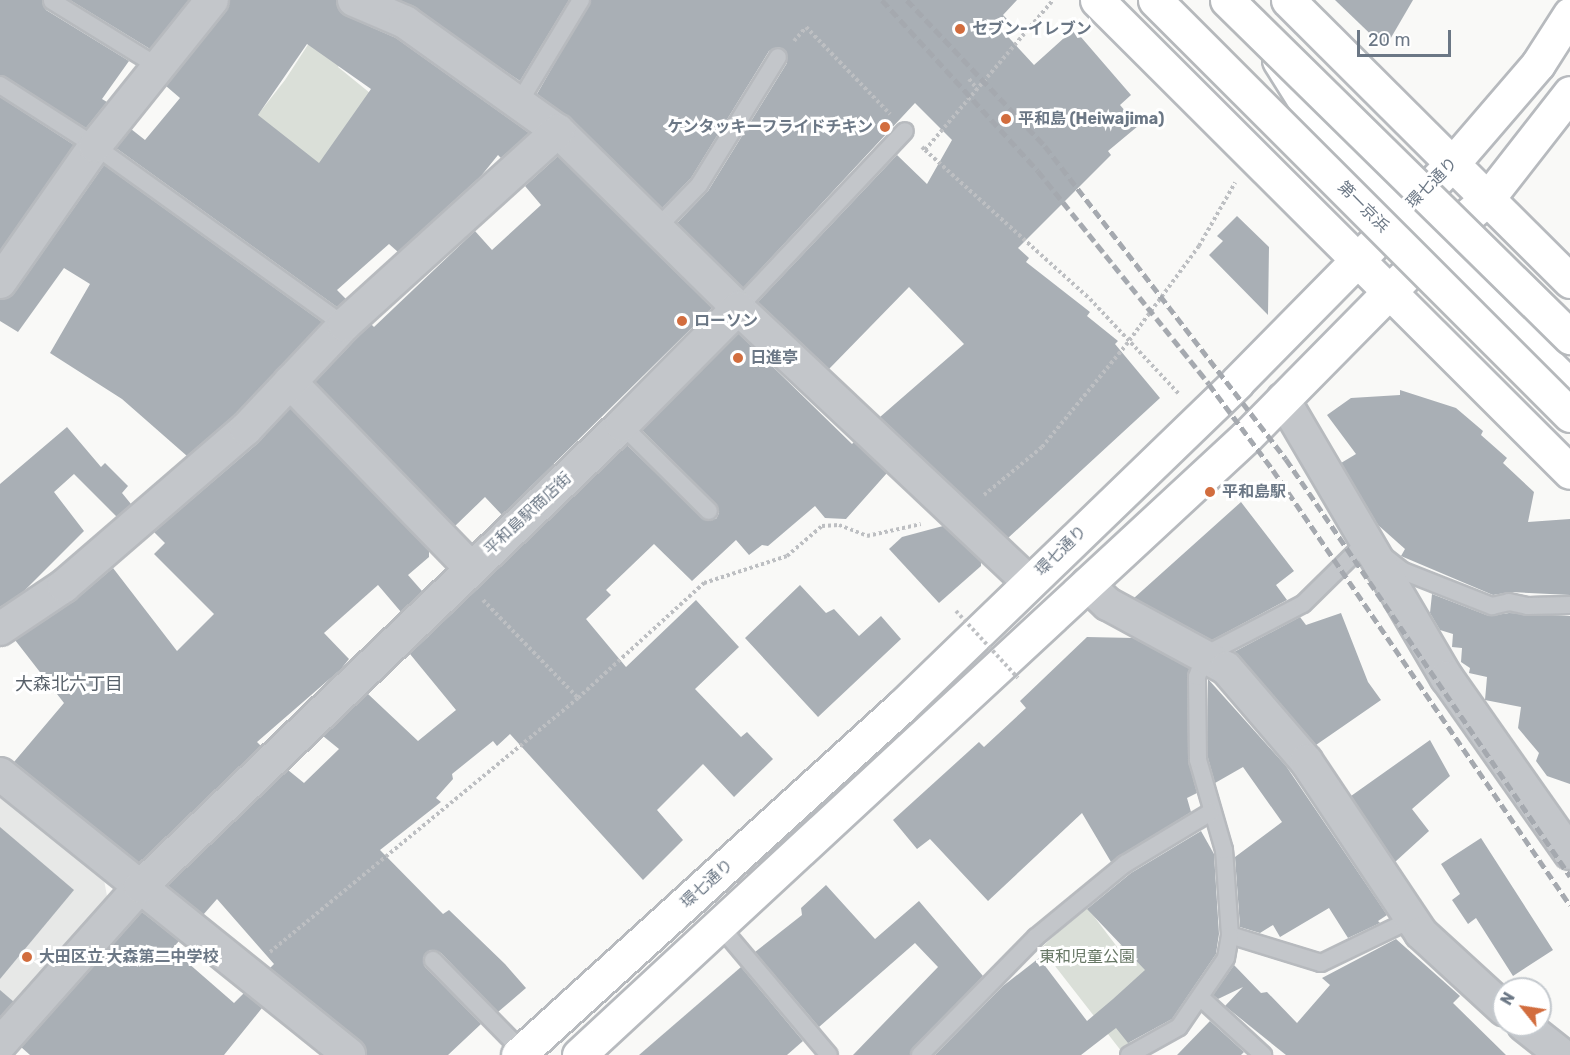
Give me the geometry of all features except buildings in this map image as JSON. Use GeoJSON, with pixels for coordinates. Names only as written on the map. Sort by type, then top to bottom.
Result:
{"type":"FeatureCollection","features":[{"type":"Feature","properties":{"kind":"main road"},"geometry":{"type":"LineString","coordinates":[[1097,0],[1355,260],[1570,472]]}},
{"type":"Feature","properties":{"kind":"main road","name":"第一京浜"},"geometry":{"type":"LineString","coordinates":[[1155,0],[1570,414]]}},
{"type":"Feature","properties":{"kind":"main road"},"geometry":{"type":"LineString","coordinates":[[1227,0],[1570,337]]}},
{"type":"Feature","properties":{"kind":"main road"},"geometry":{"type":"LineString","coordinates":[[1241,0],[1316,119],[1437,243],[1570,386]]}},
{"type":"Feature","properties":{"kind":"main road"},"geometry":{"type":"LineString","coordinates":[[1288,0],[1570,281]]}},
{"type":"Feature","properties":{"kind":"main road","name":"環七通り"},"geometry":{"type":"LineString","coordinates":[[520,1053],[901,707],[1201,417],[1452,164],[1538,64],[1570,14]]}},
{"type":"Feature","properties":{"kind":"main road"},"geometry":{"type":"LineString","coordinates":[[579,1055],[1283,399],[1437,243],[1488,198],[1570,93]]}},
{"type":"Feature","properties":{"kind":"street"},"geometry":{"type":"LineString","coordinates":[[0,282],[95,146],[212,0]]}},
{"type":"Feature","properties":{"kind":"street"},"geometry":{"type":"LineString","coordinates":[[354,0],[405,22],[520,101],[558,132],[738,308],[1029,582]]}},
{"type":"Feature","properties":{"kind":"street"},"geometry":{"type":"LineString","coordinates":[[1566,0],[1570,3]]}},
{"type":"Feature","properties":{"kind":"street"},"geometry":{"type":"LineString","coordinates":[[0,629],[64,586],[246,429],[344,325],[558,132]]}},
{"type":"Feature","properties":{"kind":"street","name":"平和島駅商店街"},"geometry":{"type":"LineString","coordinates":[[0,1044],[140,887],[466,572],[622,425],[738,308]]}},
{"type":"Feature","properties":{"kind":"street"},"geometry":{"type":"LineString","coordinates":[[290,382],[466,572]]}},
{"type":"Feature","properties":{"kind":"street"},"geometry":{"type":"LineString","coordinates":[[1283,399],[1448,678],[1570,853]]}},
{"type":"Feature","properties":{"kind":"street"},"geometry":{"type":"LineString","coordinates":[[1087,584],[1108,604],[1226,668],[1306,761],[1410,920],[1492,998]]}},
{"type":"Feature","properties":{"kind":"street"},"geometry":{"type":"LineString","coordinates":[[0,774],[244,973],[349,1055]]}},
{"type":"Feature","properties":{"kind":"street"},"geometry":{"type":"LineString","coordinates":[[1538,1037],[1556,1053]]}},
{"type":"Feature","properties":{"kind":"lane"},"geometry":{"type":"LineString","coordinates":[[520,101],[581,0]]}},
{"type":"Feature","properties":{"kind":"lane"},"geometry":{"type":"LineString","coordinates":[[52,1],[159,67]]}},
{"type":"Feature","properties":{"kind":"lane"},"geometry":{"type":"LineString","coordinates":[[657,228],[699,185],[778,57]]}},
{"type":"Feature","properties":{"kind":"lane"},"geometry":{"type":"LineString","coordinates":[[0,85],[95,146],[344,325]]}},
{"type":"Feature","properties":{"kind":"lane","name":"平和島駅商店街"},"geometry":{"type":"LineString","coordinates":[[738,308],[905,131]]}},
{"type":"Feature","properties":{"kind":"lane"},"geometry":{"type":"LineString","coordinates":[[622,425],[709,511]]}},
{"type":"Feature","properties":{"kind":"lane"},"geometry":{"type":"LineString","coordinates":[[1129,1055],[1179,1027],[1226,958],[1230,935],[1224,850],[1211,812],[1198,760],[1197,677],[1205,655],[1303,604],[1366,542],[1403,571],[1492,606],[1509,602],[1528,606],[1570,605]]}},
{"type":"Feature","properties":{"kind":"lane"},"geometry":{"type":"LineString","coordinates":[[920,1055],[1036,937],[1125,864],[1211,812]]}},
{"type":"Feature","properties":{"kind":"lane"},"geometry":{"type":"LineString","coordinates":[[1230,935],[1321,963],[1410,920]]}},
{"type":"Feature","properties":{"kind":"lane"},"geometry":{"type":"LineString","coordinates":[[719,925],[813,1049],[829,1055]]}},
{"type":"Feature","properties":{"kind":"lane"},"geometry":{"type":"LineString","coordinates":[[433,960],[520,1053]]}},
{"type":"Feature","properties":{"kind":"lane"},"geometry":{"type":"LineString","coordinates":[[1200,997],[1263,1055]]}},
{"type":"Feature","properties":{"kind":"path"},"geometry":{"type":"LineString","coordinates":[[925,150],[1053,0]]}},
{"type":"Feature","properties":{"kind":"path"},"geometry":{"type":"LineString","coordinates":[[806,27],[905,131],[1090,299],[1201,417]]}},
{"type":"Feature","properties":{"kind":"path"},"geometry":{"type":"LineString","coordinates":[[969,79],[977,89]]}},
{"type":"Feature","properties":{"kind":"path"},"geometry":{"type":"LineString","coordinates":[[244,973],[578,698],[704,583],[788,556],[822,526],[839,525],[867,536],[959,516],[1042,447],[1128,341],[1199,246],[1238,177]]}},
{"type":"Feature","properties":{"kind":"path"},"geometry":{"type":"LineString","coordinates":[[466,572],[578,698]]}},
{"type":"Feature","properties":{"kind":"path"},"geometry":{"type":"LineString","coordinates":[[956,611],[1018,678]]}},
{"type":"Feature","properties":{"kind":"shaded area","name":"大田区立 大森第二中学校"},"geometry":{"type":"Polygon","coordinates":[[[0,795],[104,880],[107,896],[0,1019],[0,795]]]}},
{"type":"Feature","properties":{"kind":"green space"},"geometry":{"type":"Polygon","coordinates":[[[337,0],[354,0],[378,11],[338,67],[370,93],[308,181],[235,144],[285,80],[337,0]]]}},
{"type":"Feature","properties":{"kind":"green space","name":"東和児童公園"},"geometry":{"type":"Polygon","coordinates":[[[1086,906],[1118,948],[1132,933],[1158,963],[1104,1008],[1133,1046],[1122,1052],[1041,948],[1086,906]]]}},
{"type":"Feature","properties":{"kind":"railway"},"geometry":{"type":"LineString","coordinates":[[882,0],[1038,171],[1209,384],[1273,470],[1570,905]]}},
{"type":"Feature","properties":{"kind":"railway"},"geometry":{"type":"LineString","coordinates":[[907,0],[1045,146],[1286,459],[1570,876]]}},
{"type":"Feature","properties":{"kind":"place","name":"セブン-イレブン"},"geometry":{"type":"Point","coordinates":[960,29]}},
{"type":"Feature","properties":{"kind":"place","name":"平和島 (Heiwajima)"},"geometry":{"type":"Point","coordinates":[1006,119]}},
{"type":"Feature","properties":{"kind":"place","name":"ケンタッキーフライドチキン"},"geometry":{"type":"Point","coordinates":[885,127]}},
{"type":"Feature","properties":{"kind":"place","name":"ローソン"},"geometry":{"type":"Point","coordinates":[682,321]}},
{"type":"Feature","properties":{"kind":"place","name":"日進亭"},"geometry":{"type":"Point","coordinates":[738,358]}},
{"type":"Feature","properties":{"kind":"place","name":"平和島駅"},"geometry":{"type":"Point","coordinates":[1210,492]}},
{"type":"Feature","properties":{"kind":"place","name":"大田区立 大森第二中学校"},"geometry":{"type":"Point","coordinates":[27,957]}},
{"type":"Feature","properties":{"kind":"district","name":"大森北六丁目"},"geometry":{"type":"Point","coordinates":[69,684]}}]}
